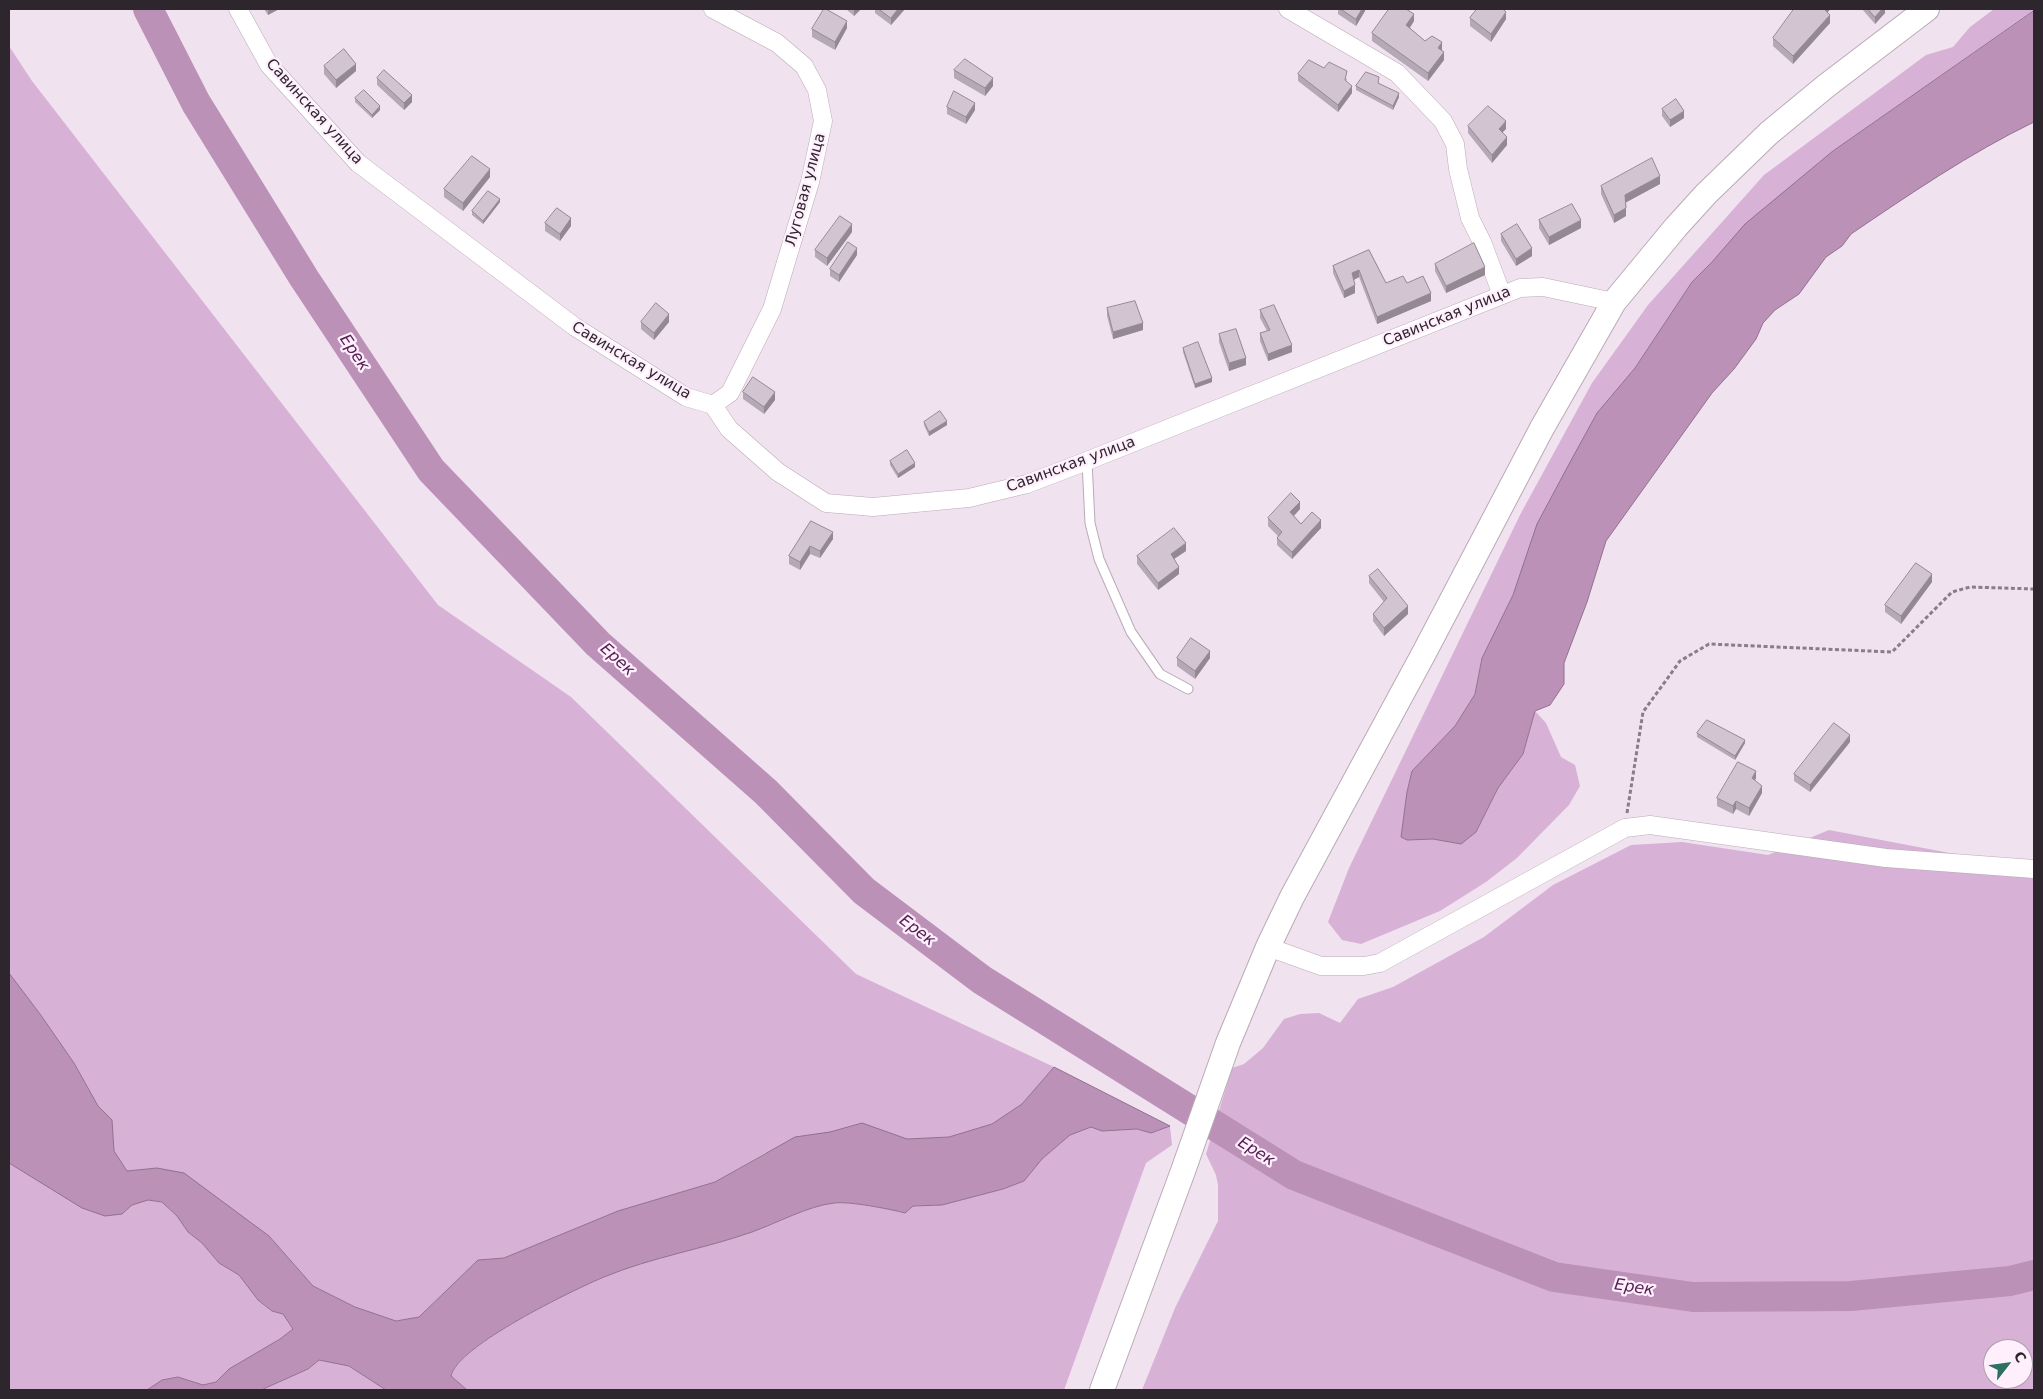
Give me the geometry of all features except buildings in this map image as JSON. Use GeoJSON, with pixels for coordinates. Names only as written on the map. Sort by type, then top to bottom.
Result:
{"type":"FeatureCollection","features":[{"type":"Feature","properties":{"kind":"street","name":"Савинская улица"},"geometry":{"type":"LineString","coordinates":[[238,9],[269,65],[358,163],[575,328],[686,397],[713,405],[730,429],[778,472],[826,503],[873,507],[969,498],[1027,484],[1520,288],[1543,287],[1614,302]]}},
{"type":"Feature","properties":{"kind":"street","name":"Луговая улица"},"geometry":{"type":"LineString","coordinates":[[713,9],[777,43],[804,66],[817,90],[823,122],[810,182],[772,309],[730,394],[713,405]]}},
{"type":"Feature","properties":{"kind":"street"},"geometry":{"type":"LineString","coordinates":[[1288,9],[1397,73],[1444,122],[1455,144],[1458,168],[1470,218],[1482,242],[1502,294]]}},
{"type":"Feature","properties":{"kind":"street"},"geometry":{"type":"LineString","coordinates":[[1102,1390],[1228,1043],[1268,947],[1297,888],[1424,653],[1542,428],[1614,302],[1682,220],[1769,133],[1834,80],[1927,9]]}},
{"type":"Feature","properties":{"kind":"street"},"geometry":{"type":"LineString","coordinates":[[1268,947],[1321,966],[1364,966],[1380,962],[1625,828],[1650,825],[1886,858],[2034,869]]}},
{"type":"Feature","properties":{"kind":"lane"},"geometry":{"type":"LineString","coordinates":[[1087,461],[1090,523],[1099,559],[1131,632],[1160,674],[1188,689]]}},
{"type":"Feature","properties":{"kind":"path"},"geometry":{"type":"LineString","coordinates":[[1625,828],[1643,712],[1680,661],[1710,644],[1892,652],[1952,592],[1970,587],[2034,589]]}},
{"type":"Feature","properties":{"kind":"shaded area"},"geometry":{"type":"Polygon","coordinates":[[[1994,9],[2034,9],[2034,11],[1833,151],[1692,282],[1635,368],[1597,413],[1482,658],[1475,693],[1455,726],[1412,771],[1401,837],[1407,840],[1433,839],[1460,844],[1476,832],[1498,788],[1523,754],[1535,711],[1546,723],[1561,757],[1575,765],[1580,786],[1569,805],[1517,858],[1486,882],[1440,911],[1361,944],[1342,940],[1328,922],[1349,868],[1521,513],[1592,383],[1648,305],[1764,175],[1926,55],[1953,47],[1970,27],[1994,9]]]}},
{"type":"Feature","properties":{"kind":"shaded area"},"geometry":{"type":"Polygon","coordinates":[[[2034,11],[2034,122],[2010,134],[1918,189],[1851,234],[1842,246],[1826,257],[1799,294],[1775,310],[1763,323],[1756,339],[1734,369],[1712,393],[1606,541],[1587,602],[1564,663],[1564,684],[1550,705],[1535,711],[1523,754],[1498,788],[1476,832],[1461,844],[1433,839],[1407,840],[1401,837],[1412,771],[1455,726],[1475,694],[1482,658],[1513,595],[1537,524],[1597,413],[1635,368],[1692,282],[1745,224],[1833,151],[2034,11]]]}},
{"type":"Feature","properties":{"kind":"shaded area"},"geometry":{"type":"Polygon","coordinates":[[[9,46],[32,81],[438,605],[571,697],[856,974],[1054,1067],[1022,1104],[993,1124],[949,1137],[907,1139],[862,1124],[765,1153],[715,1182],[618,1211],[504,1258],[478,1260],[419,1317],[396,1321],[355,1307],[313,1286],[269,1236],[157,1168],[127,1171],[114,1151],[112,1120],[98,1106],[74,1063],[9,973],[9,46]]]}},
{"type":"Feature","properties":{"kind":"shaded area"},"geometry":{"type":"Polygon","coordinates":[[[1829,830],[1981,859],[1994,857],[2034,861],[2034,1390],[1142,1390],[1175,1308],[1218,1221],[1218,1185],[1216,1175],[1206,1154],[1232,1068],[1244,1064],[1263,1048],[1284,1019],[1300,1014],[1319,1013],[1340,1023],[1358,999],[1393,987],[1484,937],[1553,885],[1631,845],[1682,842],[1768,855],[1829,830]]]}},
{"type":"Feature","properties":{"kind":"shaded area"},"geometry":{"type":"Polygon","coordinates":[[[9,973],[74,1063],[98,1106],[112,1120],[114,1151],[127,1171],[157,1168],[184,1173],[269,1236],[313,1286],[355,1307],[396,1321],[419,1317],[478,1260],[504,1258],[618,1211],[715,1182],[795,1137],[830,1132],[862,1123],[907,1139],[949,1137],[992,1124],[1022,1104],[1054,1067],[1170,1126],[1151,1133],[1137,1129],[1102,1131],[1091,1127],[1070,1135],[1042,1159],[1024,1181],[1003,1189],[942,1205],[913,1206],[905,1213],[849,1203],[824,1205],[803,1211],[734,1238],[622,1270],[544,1306],[518,1320],[473,1350],[458,1364],[451,1376],[467,1390],[386,1390],[349,1366],[319,1360],[308,1369],[261,1390],[147,1390],[162,1380],[178,1377],[203,1385],[216,1382],[229,1369],[280,1339],[293,1329],[283,1314],[272,1311],[258,1300],[239,1275],[219,1263],[162,1202],[148,1200],[132,1205],[122,1214],[105,1216],[82,1208],[9,1163],[9,973]]]}},
{"type":"Feature","properties":{"kind":"shaded area"},"geometry":{"type":"Polygon","coordinates":[[[1091,1126],[1102,1131],[1137,1129],[1151,1133],[1170,1126],[1172,1145],[1146,1163],[1064,1390],[467,1390],[451,1376],[458,1364],[494,1335],[544,1306],[604,1277],[641,1264],[734,1238],[803,1211],[824,1205],[849,1203],[905,1213],[913,1206],[942,1205],[1003,1189],[1024,1181],[1042,1159],[1070,1135],[1091,1126]]]}},
{"type":"Feature","properties":{"kind":"shaded area"},"geometry":{"type":"Polygon","coordinates":[[[9,1163],[29,1175],[122,1214],[132,1205],[148,1199],[162,1202],[219,1263],[239,1275],[258,1300],[272,1311],[283,1314],[293,1329],[280,1339],[229,1369],[216,1382],[203,1385],[178,1377],[162,1380],[147,1390],[9,1390],[9,1163]]]}},
{"type":"Feature","properties":{"kind":"shaded area"},"geometry":{"type":"Polygon","coordinates":[[[319,1360],[349,1366],[386,1390],[261,1390],[308,1369],[319,1360]]]}},
{"type":"Feature","properties":{"kind":"waterway","name":"Ерек"},"geometry":{"type":"LineString","coordinates":[[148,9],[196,103],[304,278],[431,470],[598,644],[766,792],[864,891],[982,980],[1294,1175],[1554,1277],[1693,1297],[1851,1296],[2010,1281],[2034,1275]]}}]}
